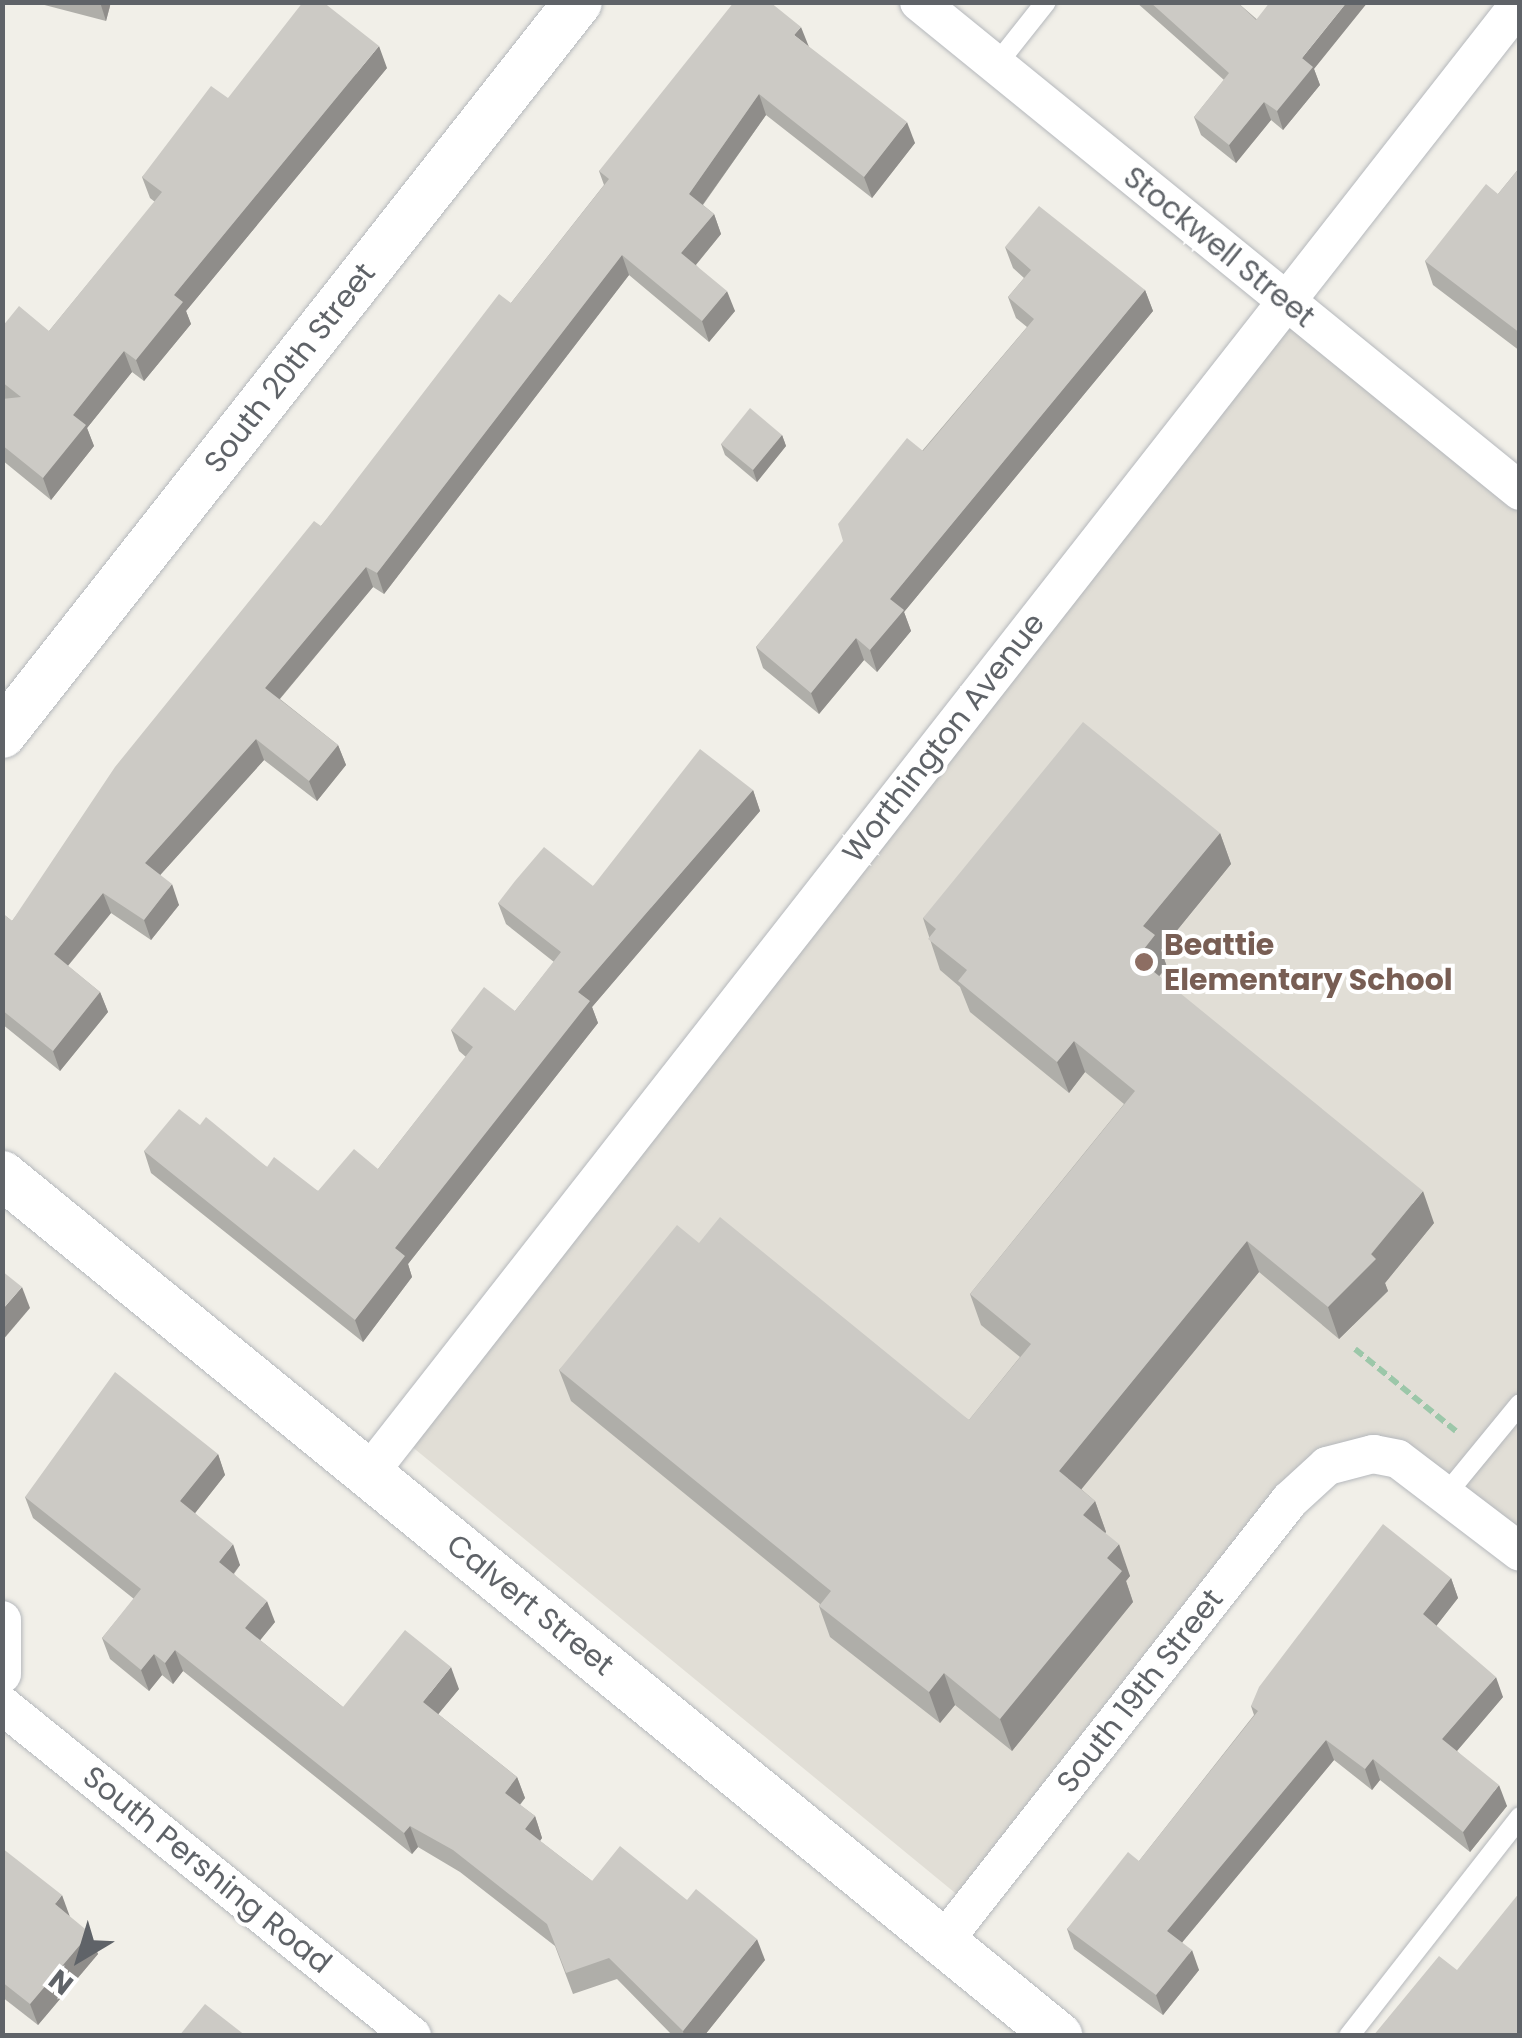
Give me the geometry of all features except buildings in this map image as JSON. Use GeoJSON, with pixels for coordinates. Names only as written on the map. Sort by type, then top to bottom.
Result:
{"type":"FeatureCollection","features":[{"type":"Feature","properties":{"kind":"street","name":"South 20th Street"},"geometry":{"type":"LineString","coordinates":[[2,734],[578,2]]}},
{"type":"Feature","properties":{"kind":"street","name":"Stockwell Street"},"geometry":{"type":"LineString","coordinates":[[919,2],[1520,491]]}},
{"type":"Feature","properties":{"kind":"street","name":"Worthington Avenue"},"geometry":{"type":"LineString","coordinates":[[369,1474],[1520,3]]}},
{"type":"Feature","properties":{"kind":"street","name":"Calvert Street"},"geometry":{"type":"LineString","coordinates":[[2,1175],[1058,2036]]}},
{"type":"Feature","properties":{"kind":"street","name":"South 19th Street"},"geometry":{"type":"LineString","coordinates":[[943,1942],[1290,1500],[1350,1456],[1398,1459],[1447,1493]]}},
{"type":"Feature","properties":{"kind":"street"},"geometry":{"type":"LineString","coordinates":[[1447,1493],[1520,1552]]}},
{"type":"Feature","properties":{"kind":"street"},"geometry":{"type":"LineString","coordinates":[[2,1620],[2,1674]]}},
{"type":"Feature","properties":{"kind":"street","name":"South Pershing Road"},"geometry":{"type":"LineString","coordinates":[[2,1704],[412,2036]]}},
{"type":"Feature","properties":{"kind":"lane"},"geometry":{"type":"LineString","coordinates":[[996,65],[1046,2]]}},
{"type":"Feature","properties":{"kind":"lane"},"geometry":{"type":"LineString","coordinates":[[1447,1493],[1520,1404]]}},
{"type":"Feature","properties":{"kind":"lane"},"geometry":{"type":"LineString","coordinates":[[1349,2036],[1520,1818]]}},
{"type":"Feature","properties":{"kind":"path"},"geometry":{"type":"LineString","coordinates":[[1355,1349],[1482,1451]]}},
{"type":"Feature","properties":{"kind":"shaded area","name":"Beattie Elementary School"},"geometry":{"type":"Polygon","coordinates":[[[1286,301],[1519,491],[1519,1552],[1419,1471],[1351,1456],[971,1906],[399,1436],[1286,301]]]}},
{"type":"Feature","properties":{"kind":"place","name":"Beattie Elementary School"},"geometry":{"type":"Point","coordinates":[1144,962]}}]}
